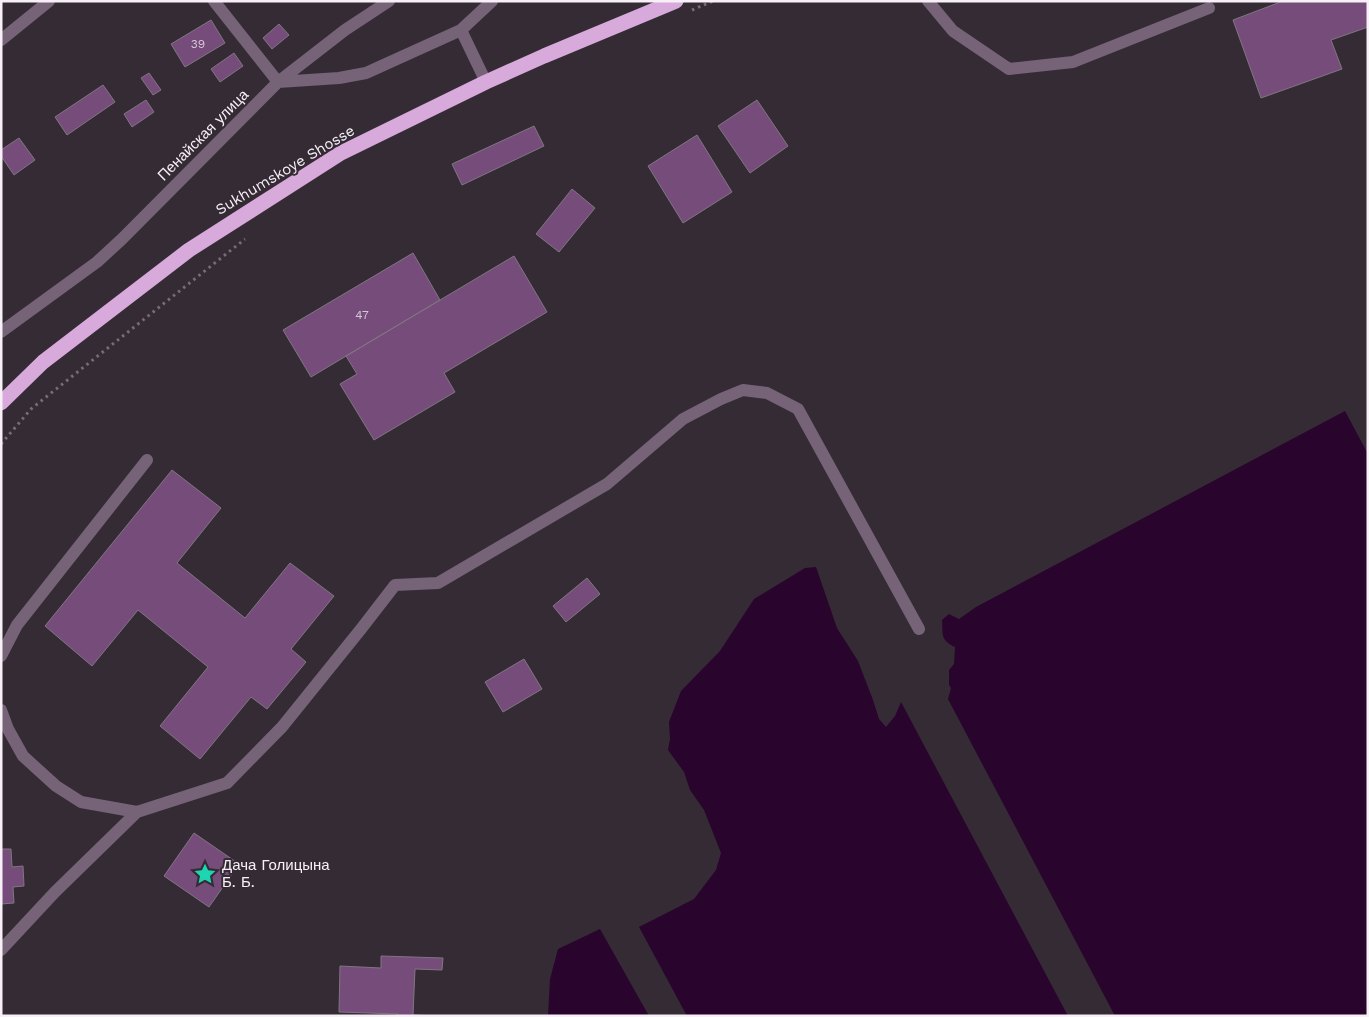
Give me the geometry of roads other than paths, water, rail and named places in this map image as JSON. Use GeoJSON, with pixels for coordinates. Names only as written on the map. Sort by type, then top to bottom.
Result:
{"type":"FeatureCollection","features":[{"type":"Feature","properties":{"kind":"highway","name":"Sukhumskoye Shosse"},"geometry":{"type":"LineString","coordinates":[[1,402],[43,362],[189,250],[341,153],[486,82],[544,56],[681,7]]}},
{"type":"Feature","properties":{"kind":"street"},"geometry":{"type":"LineString","coordinates":[[1,40],[49,1]]}},
{"type":"Feature","properties":{"kind":"street"},"geometry":{"type":"LineString","coordinates":[[214,1],[278,82],[339,78],[366,73],[461,30],[492,1]]}},
{"type":"Feature","properties":{"kind":"street","name":"Пенайская улица"},"geometry":{"type":"LineString","coordinates":[[1,332],[103,256],[278,82],[345,30],[389,1]]}},
{"type":"Feature","properties":{"kind":"street"},"geometry":{"type":"LineString","coordinates":[[928,1],[953,31],[1010,69],[1074,62],[1209,8]]}},
{"type":"Feature","properties":{"kind":"street"},"geometry":{"type":"LineString","coordinates":[[461,30],[486,82]]}},
{"type":"Feature","properties":{"kind":"street"},"geometry":{"type":"LineString","coordinates":[[1,950],[55,892],[137,812],[226,783],[282,727],[395,585],[438,584],[607,484],[683,419],[743,390],[767,393],[798,409],[919,628]]}},
{"type":"Feature","properties":{"kind":"street"},"geometry":{"type":"LineString","coordinates":[[1,656],[17,625],[147,460]]}},
{"type":"Feature","properties":{"kind":"street"},"geometry":{"type":"LineString","coordinates":[[1,710],[8,729],[24,756],[56,786],[81,802],[137,812]]}},
{"type":"Feature","properties":{"kind":"place","name":"Дача Голицына Б. Б."},"geometry":{"type":"Point","coordinates":[205,874]}}]}
